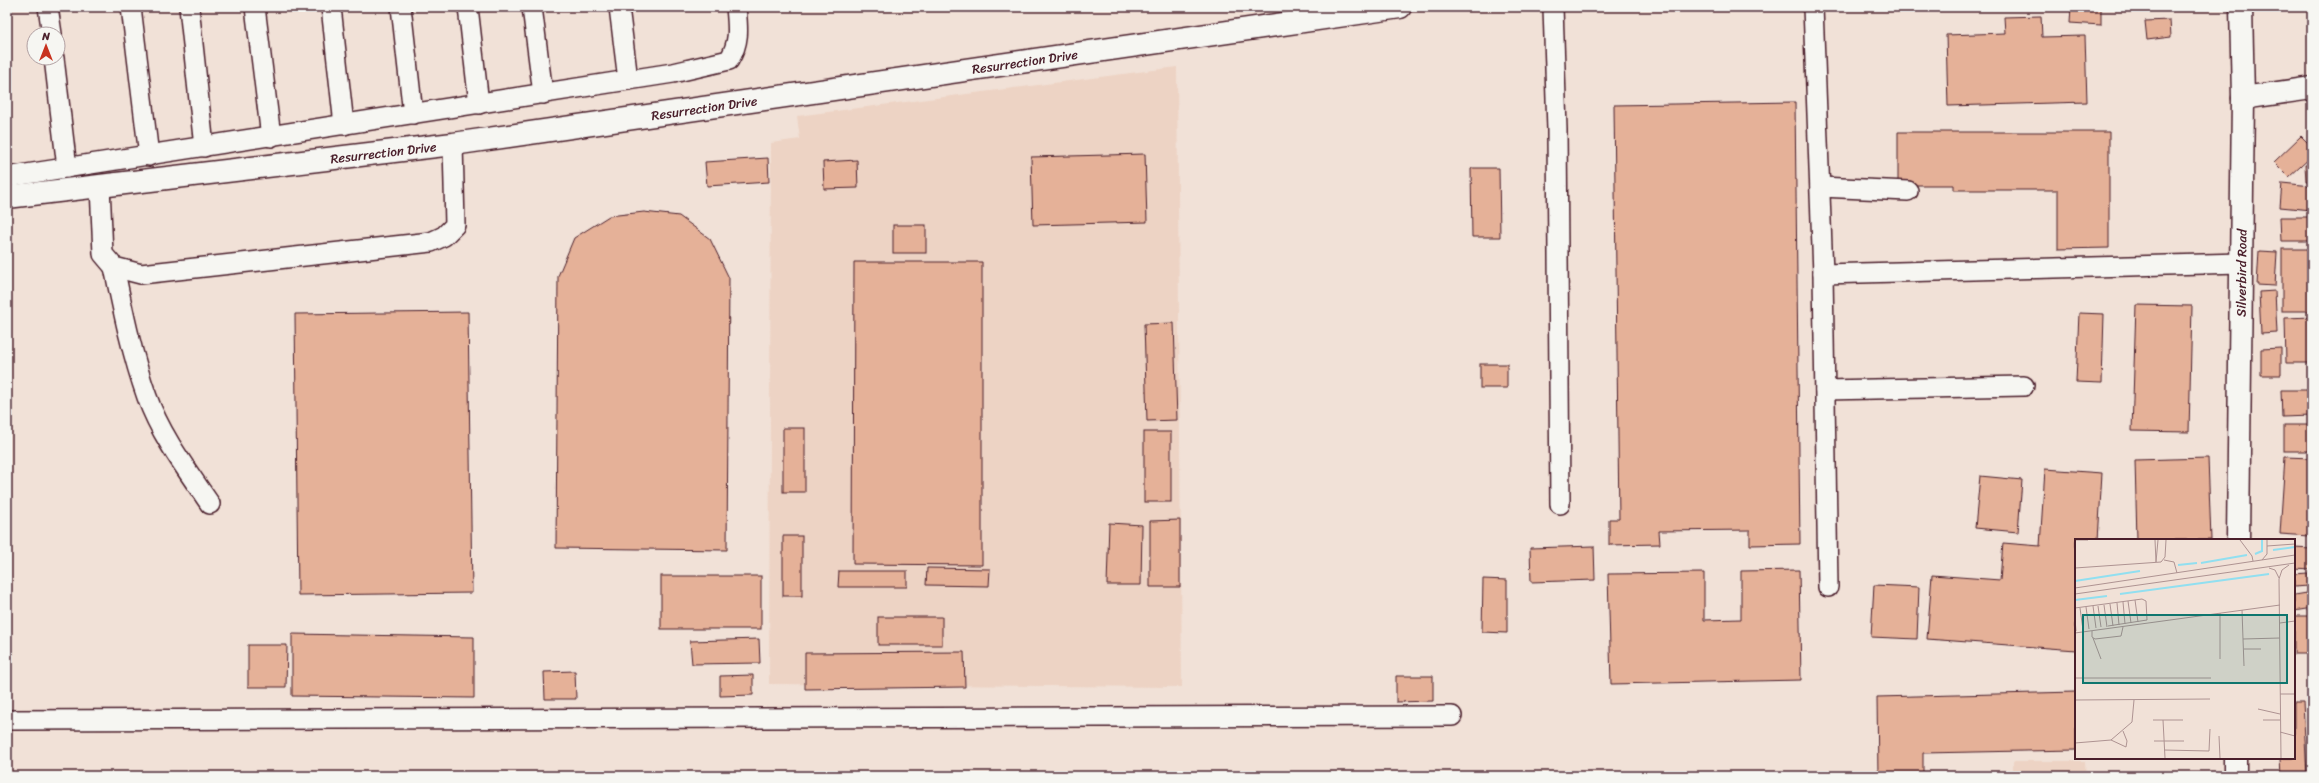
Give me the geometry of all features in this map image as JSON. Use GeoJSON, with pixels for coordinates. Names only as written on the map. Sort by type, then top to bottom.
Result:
{"type":"FeatureCollection","features":[{"type":"Feature","properties":{"kind":"street","name":"Resurrection Drive"},"geometry":{"type":"LineString","coordinates":[[7,197],[453,144],[1400,7]]}},
{"type":"Feature","properties":{"kind":"street","name":"Silverbird Road"},"geometry":{"type":"LineString","coordinates":[[2238,539],[2243,98],[2241,7]]}},
{"type":"Feature","properties":{"kind":"street"},"geometry":{"type":"LineString","coordinates":[[2243,98],[2312,88]]}},
{"type":"Feature","properties":{"kind":"street"},"geometry":{"type":"LineString","coordinates":[[2235,759],[2235,776]]}},
{"type":"Feature","properties":{"kind":"lane"},"geometry":{"type":"LineString","coordinates":[[48,7],[51,26]]}},
{"type":"Feature","properties":{"kind":"lane"},"geometry":{"type":"LineString","coordinates":[[131,7],[149,156]]}},
{"type":"Feature","properties":{"kind":"lane"},"geometry":{"type":"LineString","coordinates":[[189,7],[204,147]]}},
{"type":"Feature","properties":{"kind":"lane"},"geometry":{"type":"LineString","coordinates":[[255,7],[270,137]]}},
{"type":"Feature","properties":{"kind":"lane"},"geometry":{"type":"LineString","coordinates":[[331,7],[344,125]]}},
{"type":"Feature","properties":{"kind":"lane"},"geometry":{"type":"LineString","coordinates":[[401,7],[413,114]]}},
{"type":"Feature","properties":{"kind":"lane"},"geometry":{"type":"LineString","coordinates":[[468,7],[479,104]]}},
{"type":"Feature","properties":{"kind":"lane"},"geometry":{"type":"LineString","coordinates":[[532,7],[544,94]]}},
{"type":"Feature","properties":{"kind":"lane"},"geometry":{"type":"LineString","coordinates":[[619,7],[628,80]]}},
{"type":"Feature","properties":{"kind":"lane"},"geometry":{"type":"LineString","coordinates":[[7,177],[544,94],[673,73],[729,60],[736,48],[739,33],[736,7]]}},
{"type":"Feature","properties":{"kind":"lane"},"geometry":{"type":"LineString","coordinates":[[1553,7],[1557,130],[1560,504]]}},
{"type":"Feature","properties":{"kind":"lane"},"geometry":{"type":"LineString","coordinates":[[1813,7],[1823,274],[1828,588]]}},
{"type":"Feature","properties":{"kind":"lane"},"geometry":{"type":"LineString","coordinates":[[55,66],[67,168]]}},
{"type":"Feature","properties":{"kind":"lane"},"geometry":{"type":"LineString","coordinates":[[114,267],[141,274],[431,242],[444,236],[454,225],[453,144]]}},
{"type":"Feature","properties":{"kind":"lane"},"geometry":{"type":"LineString","coordinates":[[100,186],[103,254],[114,267],[129,338],[147,398],[173,449],[210,504]]}},
{"type":"Feature","properties":{"kind":"lane"},"geometry":{"type":"LineString","coordinates":[[1820,187],[1908,191]]}},
{"type":"Feature","properties":{"kind":"lane"},"geometry":{"type":"LineString","coordinates":[[1823,274],[2241,263]]}},
{"type":"Feature","properties":{"kind":"lane"},"geometry":{"type":"LineString","coordinates":[[1825,390],[2024,386]]}},
{"type":"Feature","properties":{"kind":"lane"},"geometry":{"type":"LineString","coordinates":[[7,720],[1452,716]]}},
{"type":"Feature","properties":{"kind":"shaded area"},"geometry":{"type":"Polygon","coordinates":[[[1177,67],[1182,687],[769,684],[771,143],[800,139],[797,116],[1177,67]]]}},
{"type":"Feature","properties":{"kind":"shaded area"},"geometry":{"type":"Polygon","coordinates":[[[2013,761],[2085,761],[2086,776],[2013,776],[2013,761]]]}},
{"type":"Feature","properties":{"kind":"building"},"geometry":{"type":"Polygon","coordinates":[[[2071,7],[2101,7],[2101,25],[2070,23],[2071,7]]]}},
{"type":"Feature","properties":{"kind":"building"},"geometry":{"type":"Polygon","coordinates":[[[2041,16],[2042,37],[2085,36],[2087,102],[1948,106],[1946,35],[2005,33],[2004,17],[2041,16]]]}},
{"type":"Feature","properties":{"kind":"building"},"geometry":{"type":"Polygon","coordinates":[[[2170,20],[2171,37],[2147,40],[2145,21],[2170,20]]]}},
{"type":"Feature","properties":{"kind":"building"},"geometry":{"type":"Polygon","coordinates":[[[1795,102],[1800,544],[1750,545],[1750,530],[1659,531],[1660,544],[1609,545],[1609,519],[1619,519],[1614,105],[1795,102]]]}},
{"type":"Feature","properties":{"kind":"building"},"geometry":{"type":"Polygon","coordinates":[[[1898,132],[2109,132],[2109,248],[2058,249],[2058,190],[1954,190],[1954,185],[1898,185],[1898,132]]]}},
{"type":"Feature","properties":{"kind":"building"},"geometry":{"type":"Polygon","coordinates":[[[2301,136],[2312,147],[2312,156],[2289,177],[2274,162],[2301,136]]]}},
{"type":"Feature","properties":{"kind":"building"},"geometry":{"type":"Polygon","coordinates":[[[1145,154],[1147,222],[1033,225],[1031,157],[1145,154]]]}},
{"type":"Feature","properties":{"kind":"building"},"geometry":{"type":"Polygon","coordinates":[[[768,158],[769,182],[707,186],[705,162],[768,158]]]}},
{"type":"Feature","properties":{"kind":"building"},"geometry":{"type":"Polygon","coordinates":[[[857,160],[858,188],[824,189],[823,162],[857,160]]]}},
{"type":"Feature","properties":{"kind":"building"},"geometry":{"type":"Polygon","coordinates":[[[2305,165],[2312,165],[2312,181],[2306,181],[2305,165]]]}},
{"type":"Feature","properties":{"kind":"building"},"geometry":{"type":"Polygon","coordinates":[[[1471,168],[1499,168],[1500,237],[1472,237],[1471,168]]]}},
{"type":"Feature","properties":{"kind":"building"},"geometry":{"type":"Polygon","coordinates":[[[2282,183],[2312,186],[2312,210],[2280,207],[2282,183]]]}},
{"type":"Feature","properties":{"kind":"building"},"geometry":{"type":"Polygon","coordinates":[[[644,212],[679,216],[710,239],[729,278],[727,550],[556,548],[558,276],[574,238],[609,216],[644,212]]]}},
{"type":"Feature","properties":{"kind":"building"},"geometry":{"type":"Polygon","coordinates":[[[2280,217],[2312,217],[2312,241],[2281,241],[2280,217]]]}},
{"type":"Feature","properties":{"kind":"building"},"geometry":{"type":"Polygon","coordinates":[[[893,225],[926,225],[926,253],[893,253],[893,225]]]}},
{"type":"Feature","properties":{"kind":"building"},"geometry":{"type":"Polygon","coordinates":[[[2282,249],[2312,249],[2312,311],[2282,311],[2282,249]]]}},
{"type":"Feature","properties":{"kind":"building"},"geometry":{"type":"Polygon","coordinates":[[[2259,251],[2277,252],[2275,286],[2257,285],[2259,251]]]}},
{"type":"Feature","properties":{"kind":"building"},"geometry":{"type":"Polygon","coordinates":[[[854,262],[982,262],[982,565],[853,564],[854,262]]]}},
{"type":"Feature","properties":{"kind":"building"},"geometry":{"type":"Polygon","coordinates":[[[2275,291],[2277,333],[2261,334],[2259,292],[2275,291]]]}},
{"type":"Feature","properties":{"kind":"building"},"geometry":{"type":"Polygon","coordinates":[[[2136,305],[2192,306],[2189,432],[2132,431],[2136,305]]]}},
{"type":"Feature","properties":{"kind":"building"},"geometry":{"type":"Polygon","coordinates":[[[468,312],[472,593],[298,595],[295,314],[468,312]]]}},
{"type":"Feature","properties":{"kind":"building"},"geometry":{"type":"Polygon","coordinates":[[[2079,313],[2104,314],[2102,383],[2076,382],[2079,313]]]}},
{"type":"Feature","properties":{"kind":"building"},"geometry":{"type":"Polygon","coordinates":[[[2312,317],[2312,363],[2286,363],[2285,318],[2312,317]]]}},
{"type":"Feature","properties":{"kind":"building"},"geometry":{"type":"Polygon","coordinates":[[[1174,323],[1177,420],[1147,421],[1144,324],[1174,323]]]}},
{"type":"Feature","properties":{"kind":"building"},"geometry":{"type":"Polygon","coordinates":[[[2281,348],[2281,375],[2261,375],[2261,349],[2281,348]]]}},
{"type":"Feature","properties":{"kind":"building"},"geometry":{"type":"Polygon","coordinates":[[[1480,364],[1507,364],[1507,388],[1480,388],[1480,364]]]}},
{"type":"Feature","properties":{"kind":"building"},"geometry":{"type":"Polygon","coordinates":[[[2281,390],[2312,390],[2312,416],[2282,417],[2281,390]]]}},
{"type":"Feature","properties":{"kind":"building"},"geometry":{"type":"Polygon","coordinates":[[[2284,425],[2312,425],[2312,451],[2284,451],[2284,425]]]}},
{"type":"Feature","properties":{"kind":"building"},"geometry":{"type":"Polygon","coordinates":[[[783,428],[805,428],[805,492],[783,492],[783,428]]]}},
{"type":"Feature","properties":{"kind":"building"},"geometry":{"type":"Polygon","coordinates":[[[1144,432],[1171,432],[1171,502],[1144,502],[1144,432]]]}},
{"type":"Feature","properties":{"kind":"building"},"geometry":{"type":"Polygon","coordinates":[[[2285,457],[2312,458],[2310,536],[2280,534],[2285,457]]]}},
{"type":"Feature","properties":{"kind":"building"},"geometry":{"type":"Polygon","coordinates":[[[2208,458],[2211,539],[2137,539],[2135,460],[2208,458]]]}},
{"type":"Feature","properties":{"kind":"building"},"geometry":{"type":"Polygon","coordinates":[[[2045,469],[2102,473],[2098,539],[2075,539],[2075,650],[1927,639],[1932,575],[2000,580],[2003,543],[2040,546],[2045,469]]]}},
{"type":"Feature","properties":{"kind":"building"},"geometry":{"type":"Polygon","coordinates":[[[1980,476],[2022,480],[2018,532],[1975,528],[1980,476]]]}},
{"type":"Feature","properties":{"kind":"building"},"geometry":{"type":"Polygon","coordinates":[[[1180,520],[1180,587],[1150,587],[1150,521],[1180,520]]]}},
{"type":"Feature","properties":{"kind":"building"},"geometry":{"type":"Polygon","coordinates":[[[1109,523],[1142,525],[1141,585],[1107,585],[1109,523]]]}},
{"type":"Feature","properties":{"kind":"building"},"geometry":{"type":"Polygon","coordinates":[[[783,536],[802,536],[802,596],[783,596],[783,536]]]}},
{"type":"Feature","properties":{"kind":"building"},"geometry":{"type":"Polygon","coordinates":[[[1594,546],[1595,580],[1531,582],[1530,548],[1594,546]]]}},
{"type":"Feature","properties":{"kind":"building"},"geometry":{"type":"Polygon","coordinates":[[[2295,548],[2312,549],[2312,569],[2295,568],[2295,548]]]}},
{"type":"Feature","properties":{"kind":"building"},"geometry":{"type":"Polygon","coordinates":[[[927,568],[990,569],[989,586],[926,585],[927,568]]]}},
{"type":"Feature","properties":{"kind":"building"},"geometry":{"type":"Polygon","coordinates":[[[1799,570],[1801,680],[1611,684],[1608,574],[1704,573],[1704,620],[1741,619],[1741,571],[1799,570]]]}},
{"type":"Feature","properties":{"kind":"building"},"geometry":{"type":"Polygon","coordinates":[[[839,571],[907,571],[907,587],[838,587],[839,571]]]}},
{"type":"Feature","properties":{"kind":"building"},"geometry":{"type":"Polygon","coordinates":[[[2308,573],[2309,586],[2295,587],[2295,574],[2308,573]]]}},
{"type":"Feature","properties":{"kind":"building"},"geometry":{"type":"Polygon","coordinates":[[[661,576],[761,576],[761,629],[661,629],[661,576]]]}},
{"type":"Feature","properties":{"kind":"building"},"geometry":{"type":"Polygon","coordinates":[[[1483,579],[1507,580],[1507,633],[1482,632],[1483,579]]]}},
{"type":"Feature","properties":{"kind":"building"},"geometry":{"type":"Polygon","coordinates":[[[1874,585],[1919,587],[1917,639],[1871,637],[1874,585]]]}},
{"type":"Feature","properties":{"kind":"building"},"geometry":{"type":"Polygon","coordinates":[[[2312,592],[2312,608],[2295,611],[2295,595],[2312,592]]]}},
{"type":"Feature","properties":{"kind":"building"},"geometry":{"type":"Polygon","coordinates":[[[2295,616],[2311,616],[2311,654],[2295,654],[2295,616]]]}},
{"type":"Feature","properties":{"kind":"building"},"geometry":{"type":"Polygon","coordinates":[[[878,617],[942,617],[942,645],[878,645],[878,617]]]}},
{"type":"Feature","properties":{"kind":"building"},"geometry":{"type":"Polygon","coordinates":[[[292,634],[474,637],[474,698],[292,696],[292,634]]]}},
{"type":"Feature","properties":{"kind":"building"},"geometry":{"type":"Polygon","coordinates":[[[759,639],[760,663],[692,664],[690,641],[759,639]]]}},
{"type":"Feature","properties":{"kind":"building"},"geometry":{"type":"Polygon","coordinates":[[[248,645],[287,645],[286,687],[248,687],[248,645]]]}},
{"type":"Feature","properties":{"kind":"building"},"geometry":{"type":"Polygon","coordinates":[[[964,652],[965,687],[805,689],[805,653],[964,652]]]}},
{"type":"Feature","properties":{"kind":"building"},"geometry":{"type":"Polygon","coordinates":[[[575,671],[576,699],[545,699],[544,672],[575,671]]]}},
{"type":"Feature","properties":{"kind":"building"},"geometry":{"type":"Polygon","coordinates":[[[753,675],[753,695],[720,696],[720,676],[753,675]]]}},
{"type":"Feature","properties":{"kind":"building"},"geometry":{"type":"Polygon","coordinates":[[[1396,676],[1433,676],[1433,701],[1396,702],[1396,676]]]}},
{"type":"Feature","properties":{"kind":"building"},"geometry":{"type":"Polygon","coordinates":[[[2075,692],[2075,750],[1923,753],[1923,776],[1878,776],[1877,697],[2075,692]]]}},
{"type":"Feature","properties":{"kind":"building"},"geometry":{"type":"Polygon","coordinates":[[[2295,702],[2303,702],[2307,776],[2281,776],[2280,759],[2295,759],[2295,702]]]}}]}
